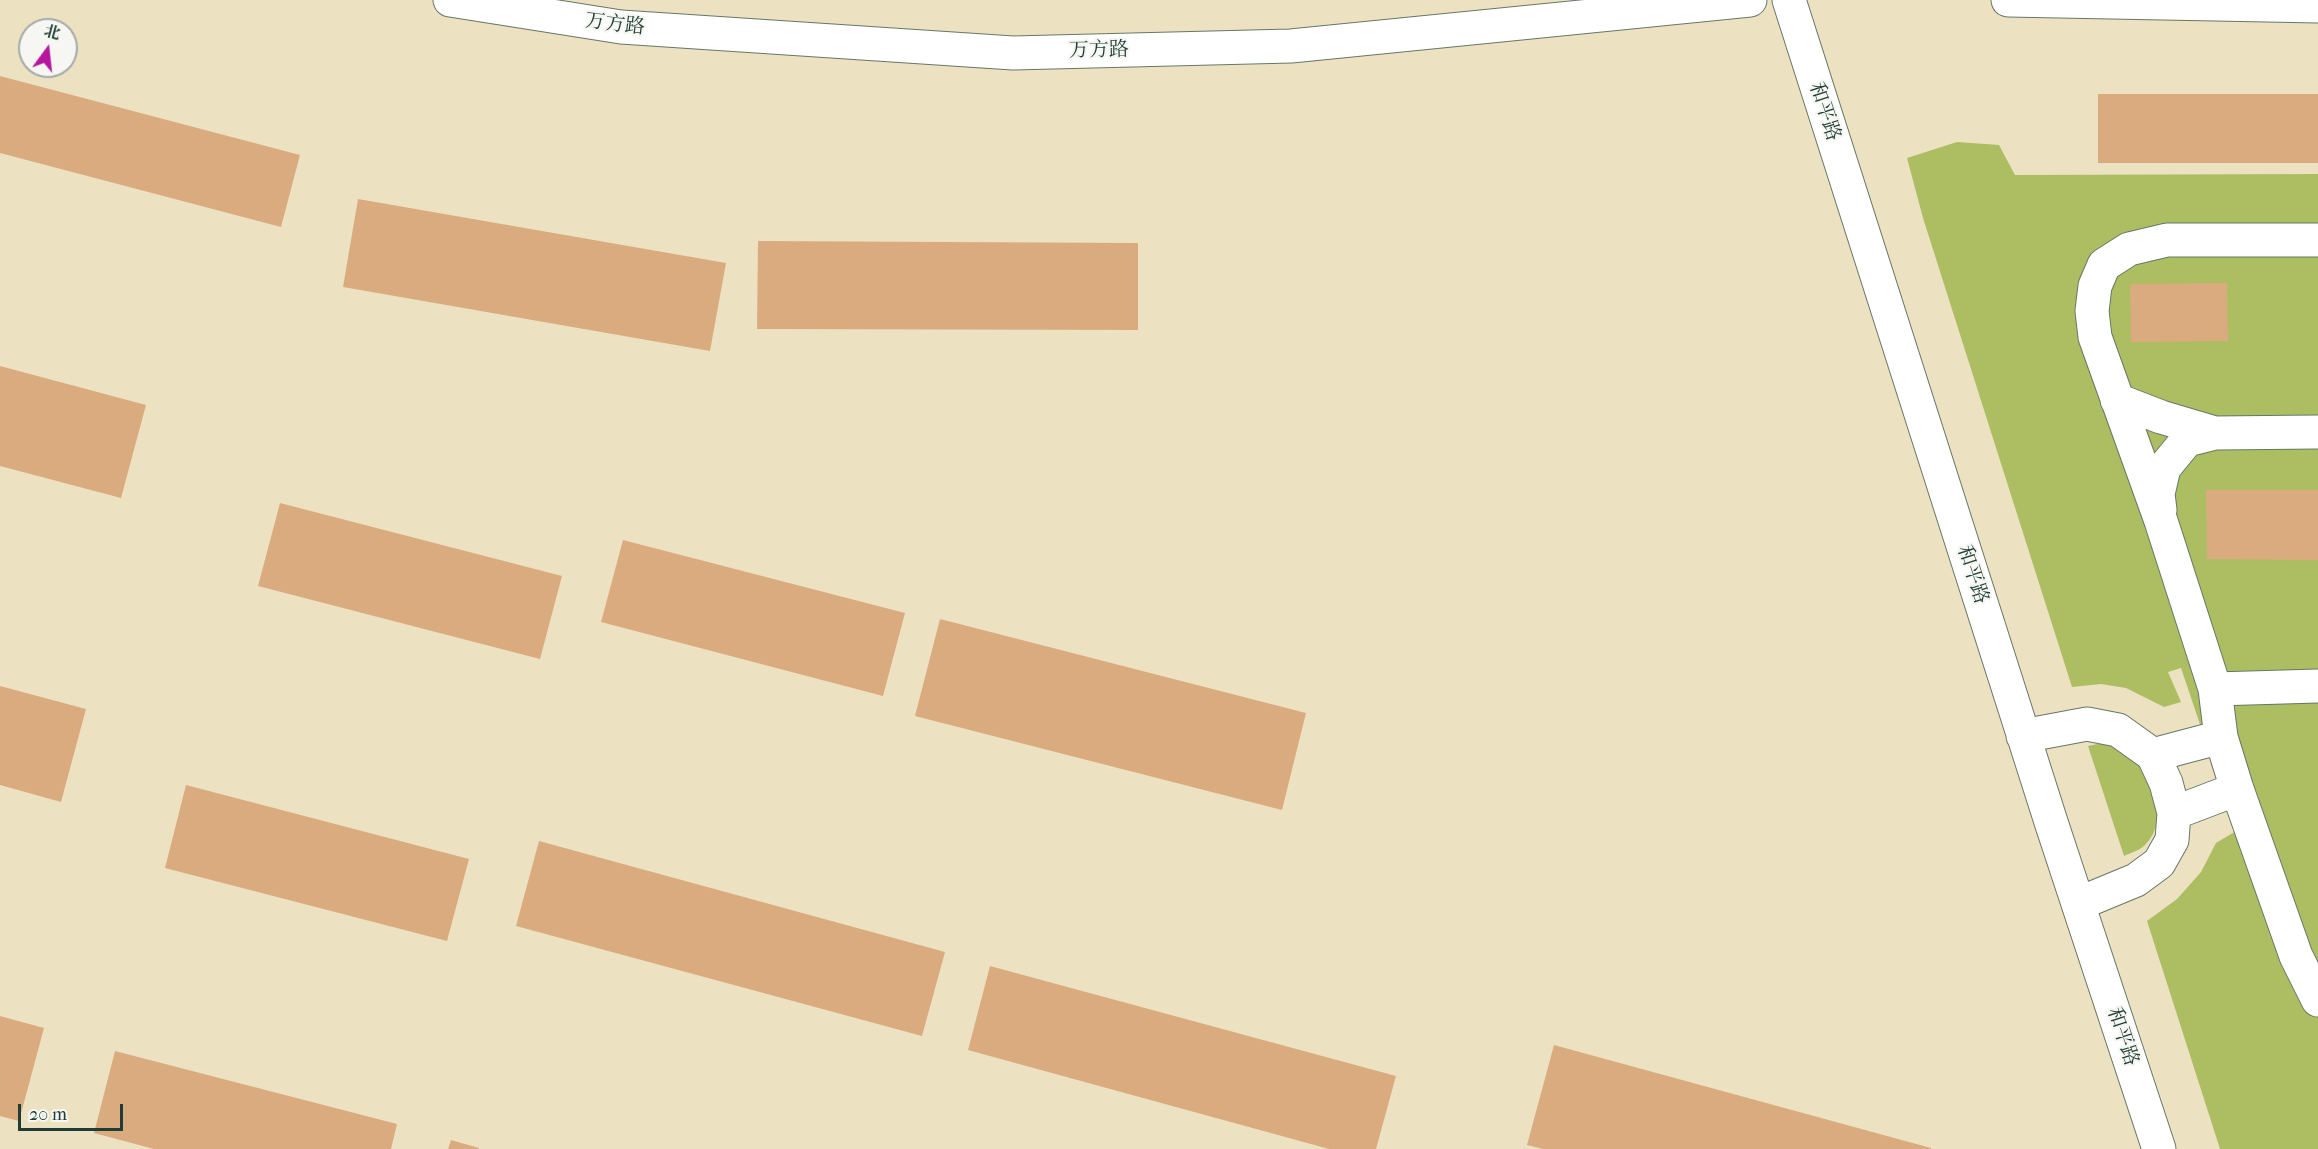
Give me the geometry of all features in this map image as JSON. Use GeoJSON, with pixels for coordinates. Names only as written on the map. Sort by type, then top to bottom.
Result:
{"type":"FeatureCollection","features":[{"type":"Feature","properties":{"kind":"street","name":"万方路"},"geometry":{"type":"LineString","coordinates":[[450,0],[621,27],[1013,53],[1291,46],[1750,0]]}},
{"type":"Feature","properties":{"kind":"street","name":"和平路"},"geometry":{"type":"LineString","coordinates":[[1789,0],[2023,736],[2159,1149]]}},
{"type":"Feature","properties":{"kind":"street"},"geometry":{"type":"LineString","coordinates":[[2008,0],[2318,6]]}},
{"type":"Feature","properties":{"kind":"street"},"geometry":{"type":"LineString","coordinates":[[2318,240],[2167,240],[2129,249],[2104,265],[2095,286],[2092,311],[2096,337],[2161,521],[2215,689],[2222,737],[2237,789],[2296,956],[2318,1000]]}},
{"type":"Feature","properties":{"kind":"street"},"geometry":{"type":"LineString","coordinates":[[2117,400],[2161,417],[2215,433]]}},
{"type":"Feature","properties":{"kind":"street"},"geometry":{"type":"LineString","coordinates":[[2161,521],[2158,494],[2164,468],[2187,440],[2215,433],[2318,432]]}},
{"type":"Feature","properties":{"kind":"street"},"geometry":{"type":"LineString","coordinates":[[2215,689],[2318,686]]}},
{"type":"Feature","properties":{"kind":"street"},"geometry":{"type":"LineString","coordinates":[[2023,736],[2087,724],[2118,730],[2153,755],[2166,783],[2174,813],[2172,840],[2159,863],[2136,880],[2078,904]]}},
{"type":"Feature","properties":{"kind":"street"},"geometry":{"type":"LineString","coordinates":[[2153,755],[2222,737]]}},
{"type":"Feature","properties":{"kind":"street"},"geometry":{"type":"LineString","coordinates":[[2174,813],[2237,789]]}},
{"type":"Feature","properties":{"kind":"green space"},"geometry":{"type":"Polygon","coordinates":[[[1957,142],[1999,145],[2015,175],[2318,174],[2318,1149],[2220,1149],[2147,921],[2177,899],[2201,872],[2216,843],[2236,831],[2181,668],[2168,672],[2181,702],[2164,707],[2126,688],[2101,684],[2072,687],[1923,218],[1907,158],[1957,142]]]}},
{"type":"Feature","properties":{"kind":"green space"},"geometry":{"type":"Polygon","coordinates":[[[2107,742],[2139,758],[2156,802],[2156,825],[2152,835],[2143,847],[2124,856],[2088,746],[2107,742]]]}},
{"type":"Feature","properties":{"kind":"building"},"geometry":{"type":"Polygon","coordinates":[[[0,76],[300,155],[281,227],[0,153],[0,76]]]}},
{"type":"Feature","properties":{"kind":"building"},"geometry":{"type":"Polygon","coordinates":[[[2098,94],[2318,94],[2318,163],[2098,163],[2098,94]]]}},
{"type":"Feature","properties":{"kind":"building"},"geometry":{"type":"Polygon","coordinates":[[[358,199],[726,263],[710,351],[343,287],[358,199]]]}},
{"type":"Feature","properties":{"kind":"building"},"geometry":{"type":"Polygon","coordinates":[[[758,241],[1138,243],[1138,330],[757,329],[758,241]]]}},
{"type":"Feature","properties":{"kind":"building"},"geometry":{"type":"Polygon","coordinates":[[[2227,283],[2228,341],[2131,342],[2130,284],[2227,283]]]}},
{"type":"Feature","properties":{"kind":"building"},"geometry":{"type":"Polygon","coordinates":[[[0,366],[146,405],[121,498],[0,466],[0,366]]]}},
{"type":"Feature","properties":{"kind":"building"},"geometry":{"type":"Polygon","coordinates":[[[2206,490],[2318,490],[2318,560],[2207,559],[2206,490]]]}},
{"type":"Feature","properties":{"kind":"building"},"geometry":{"type":"Polygon","coordinates":[[[280,503],[562,576],[540,659],[258,586],[280,503]]]}},
{"type":"Feature","properties":{"kind":"building"},"geometry":{"type":"Polygon","coordinates":[[[623,540],[905,613],[883,696],[601,622],[623,540]]]}},
{"type":"Feature","properties":{"kind":"building"},"geometry":{"type":"Polygon","coordinates":[[[940,619],[1306,713],[1282,810],[915,716],[940,619]]]}},
{"type":"Feature","properties":{"kind":"building"},"geometry":{"type":"Polygon","coordinates":[[[0,686],[86,709],[61,802],[0,785],[0,686]]]}},
{"type":"Feature","properties":{"kind":"building"},"geometry":{"type":"Polygon","coordinates":[[[186,785],[469,859],[447,941],[165,868],[186,785]]]}},
{"type":"Feature","properties":{"kind":"building"},"geometry":{"type":"Polygon","coordinates":[[[539,841],[945,952],[922,1036],[516,926],[539,841]]]}},
{"type":"Feature","properties":{"kind":"building"},"geometry":{"type":"Polygon","coordinates":[[[990,966],[1396,1076],[1376,1149],[1329,1149],[968,1050],[990,966]]]}},
{"type":"Feature","properties":{"kind":"building"},"geometry":{"type":"Polygon","coordinates":[[[0,1016],[44,1028],[19,1121],[0,1116],[0,1016]]]}},
{"type":"Feature","properties":{"kind":"building"},"geometry":{"type":"Polygon","coordinates":[[[1554,1045],[1931,1149],[1543,1149],[1527,1145],[1554,1045]]]}},
{"type":"Feature","properties":{"kind":"building"},"geometry":{"type":"Polygon","coordinates":[[[115,1051],[397,1124],[391,1149],[154,1149],[94,1133],[115,1051]]]}},
{"type":"Feature","properties":{"kind":"building"},"geometry":{"type":"Polygon","coordinates":[[[451,1140],[479,1148],[479,1149],[448,1149],[451,1140]]]}}]}
